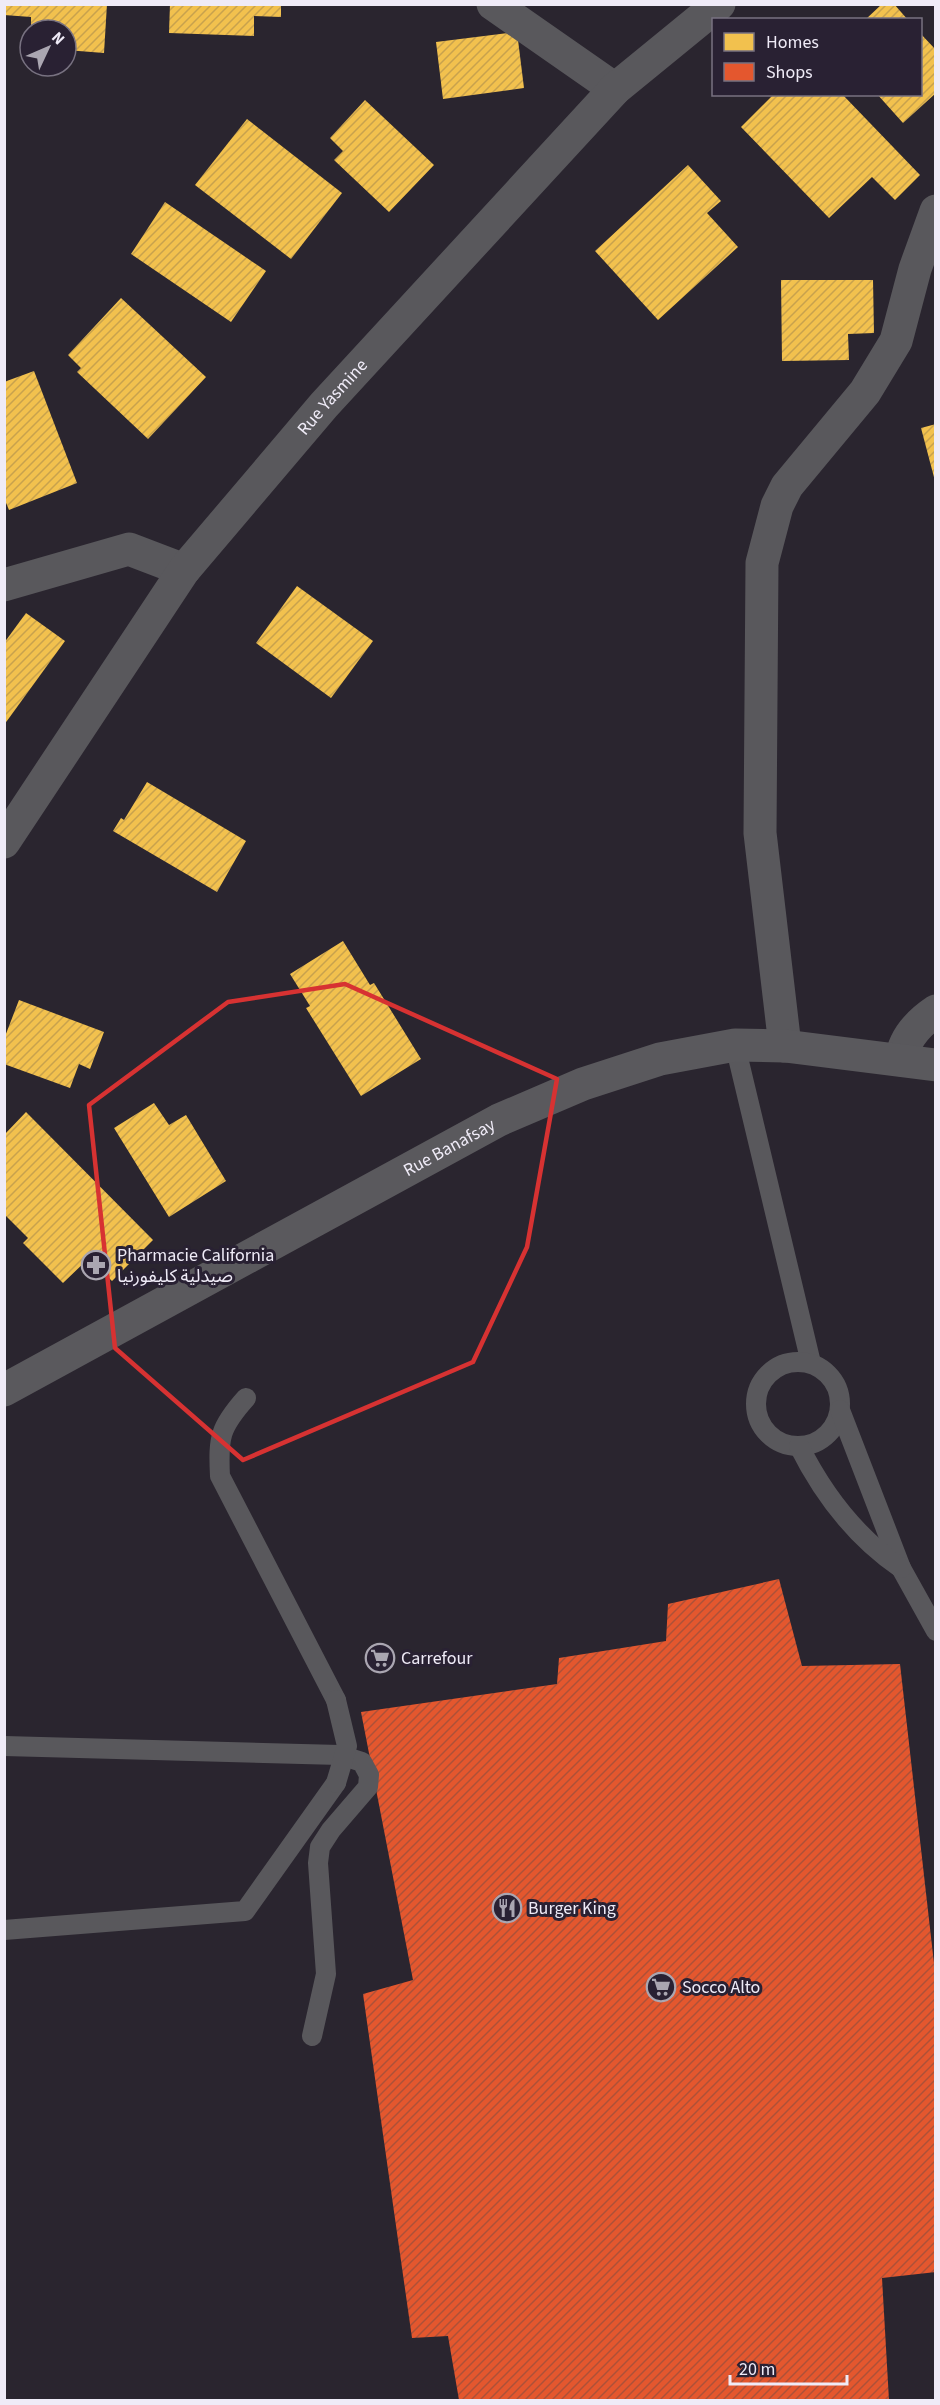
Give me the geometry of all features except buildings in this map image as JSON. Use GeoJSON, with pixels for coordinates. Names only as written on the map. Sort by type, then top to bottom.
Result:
{"type":"FeatureCollection","features":[{"type":"Feature","properties":{"kind":"main road","name":"Rue Banafsay"},"geometry":{"type":"LineString","coordinates":[[4,1390],[499,1120],[583,1084],[660,1059],[735,1045],[785,1046],[936,1065]]}},
{"type":"Feature","properties":{"kind":"street"},"geometry":{"type":"LineString","coordinates":[[493,4],[615,89]]}},
{"type":"Feature","properties":{"kind":"street","name":"Rue Yasmine"},"geometry":{"type":"LineString","coordinates":[[4,842],[184,570],[324,405],[615,89],[719,4]]}},
{"type":"Feature","properties":{"kind":"street"},"geometry":{"type":"LineString","coordinates":[[785,1046],[760,833],[762,563],[777,506],[787,486],[866,392],[896,341],[915,269],[936,211]]}},
{"type":"Feature","properties":{"kind":"street"},"geometry":{"type":"LineString","coordinates":[[4,585],[129,549],[184,570]]}},
{"type":"Feature","properties":{"kind":"street"},"geometry":{"type":"LineString","coordinates":[[902,1060],[903,1047],[921,1021],[936,1011]]}},
{"type":"Feature","properties":{"kind":"lane"},"geometry":{"type":"LineString","coordinates":[[735,1045],[811,1363]]}},
{"type":"Feature","properties":{"kind":"lane"},"geometry":{"type":"LineString","coordinates":[[797,1360],[811,1363],[824,1370],[834,1381],[840,1395],[840,1410],[836,1424],[826,1436],[814,1444],[799,1446],[784,1444],[771,1437],[761,1426],[756,1412],[755,1397],[760,1383],[770,1372],[782,1364],[797,1360]]}},
{"type":"Feature","properties":{"kind":"lane"},"geometry":{"type":"LineString","coordinates":[[4,1930],[246,1911],[336,1783],[347,1746],[336,1700],[220,1476],[218,1447],[227,1420],[246,1398]]}},
{"type":"Feature","properties":{"kind":"lane"},"geometry":{"type":"LineString","coordinates":[[840,1410],[901,1568],[936,1630]]}},
{"type":"Feature","properties":{"kind":"lane"},"geometry":{"type":"LineString","coordinates":[[799,1446],[816,1481],[878,1552],[901,1568]]}},
{"type":"Feature","properties":{"kind":"lane"},"geometry":{"type":"LineString","coordinates":[[4,1746],[340,1755],[362,1762],[369,1774],[368,1788],[320,1846],[318,1863],[326,1974],[312,2036]]}},
{"type":"Feature","properties":{"kind":"highlighted area"},"geometry":{"type":"Polygon","coordinates":[[[345,984],[557,1079],[527,1247],[473,1362],[243,1460],[115,1348],[89,1105],[228,1002],[345,984]]]}},
{"type":"Feature","properties":{"kind":"place","name":"Pharmacie California صيدلية كليفورنيا"},"geometry":{"type":"Point","coordinates":[96,1265]}},
{"type":"Feature","properties":{"kind":"place","name":"Carrefour"},"geometry":{"type":"Point","coordinates":[380,1658]}},
{"type":"Feature","properties":{"kind":"place","name":"Burger King"},"geometry":{"type":"Point","coordinates":[507,1908]}},
{"type":"Feature","properties":{"kind":"place","name":"Socco Alto"},"geometry":{"type":"Point","coordinates":[661,1987]}}]}
